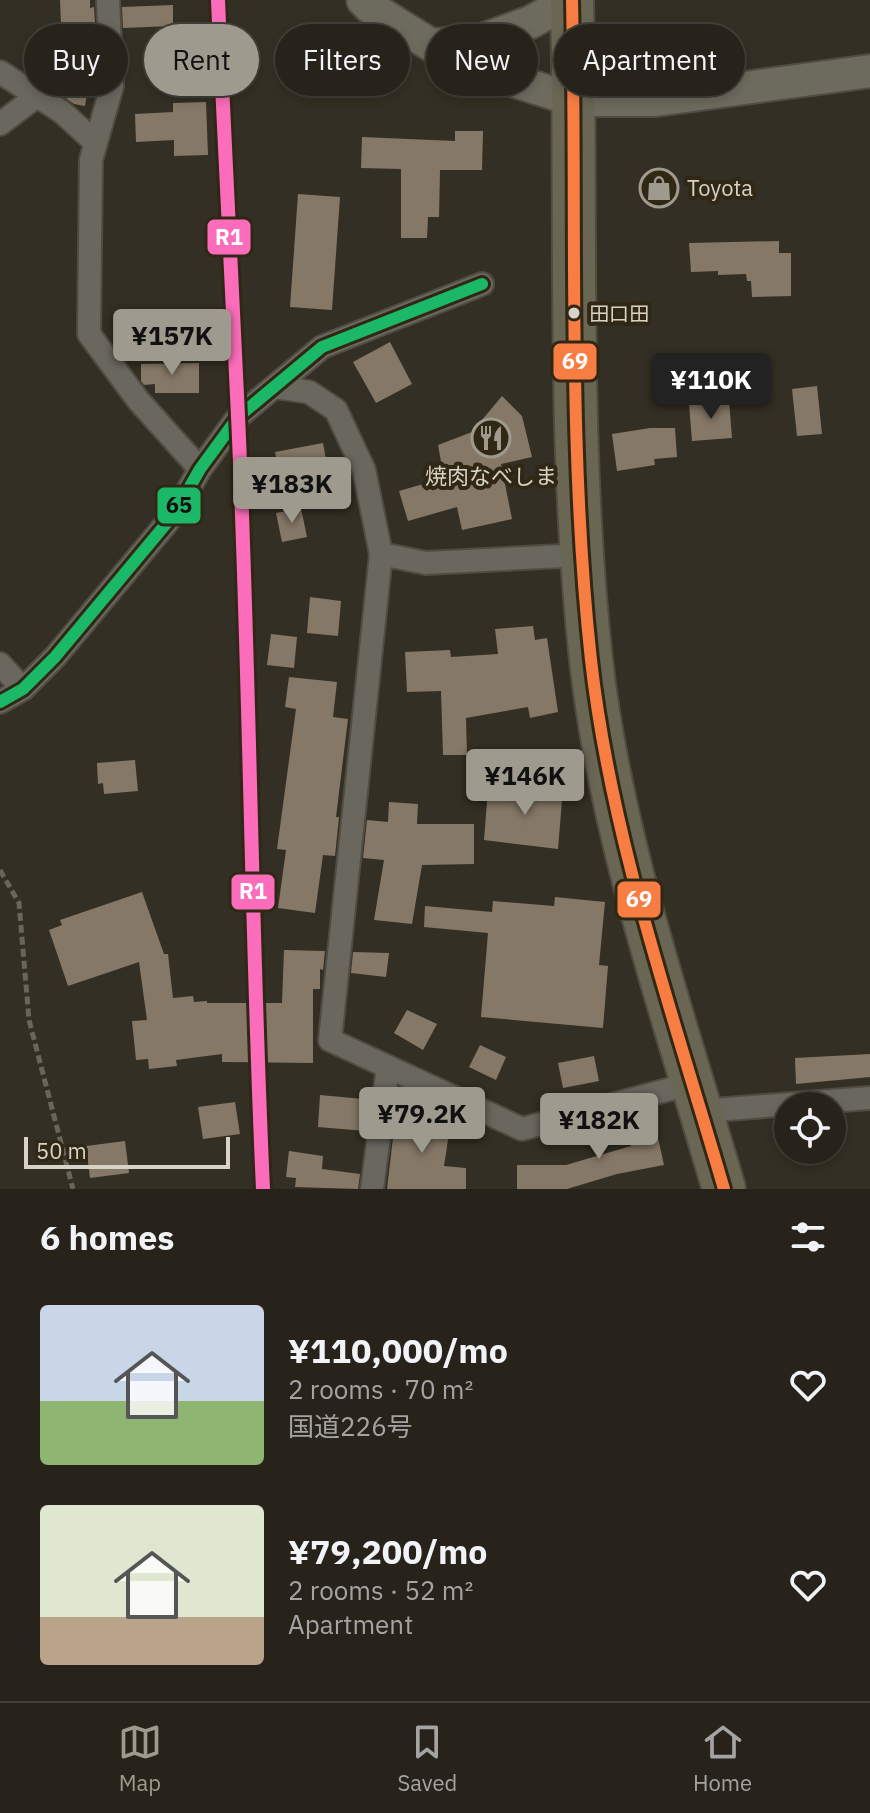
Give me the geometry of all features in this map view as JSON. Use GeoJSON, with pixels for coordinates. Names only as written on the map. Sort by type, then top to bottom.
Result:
{"type":"FeatureCollection","features":[{"type":"Feature","properties":{"kind":"highway"},"geometry":{"type":"LineString","coordinates":[[571,0],[577,416],[591,661],[606,756],[644,920],[724,1189]]}},
{"type":"Feature","properties":{"kind":"street"},"geometry":{"type":"LineString","coordinates":[[108,0],[112,86],[91,160],[89,334],[138,400],[200,469]]}},
{"type":"Feature","properties":{"kind":"street"},"geometry":{"type":"LineString","coordinates":[[363,0],[426,42]]}},
{"type":"Feature","properties":{"kind":"street"},"geometry":{"type":"LineString","coordinates":[[526,24],[571,0]]}},
{"type":"Feature","properties":{"kind":"street"},"geometry":{"type":"LineString","coordinates":[[538,88],[574,100],[656,100],[870,71]]}},
{"type":"Feature","properties":{"kind":"street"},"geometry":{"type":"LineString","coordinates":[[0,72],[24,88]]}},
{"type":"Feature","properties":{"kind":"street"},"geometry":{"type":"LineString","coordinates":[[0,124],[37,96],[62,112],[96,143]]}},
{"type":"Feature","properties":{"kind":"street"},"geometry":{"type":"LineString","coordinates":[[0,702],[23,689],[55,657],[175,513],[200,469],[238,417],[322,347],[482,284]]}},
{"type":"Feature","properties":{"kind":"street"},"geometry":{"type":"LineString","coordinates":[[275,387],[309,392],[336,410],[364,470],[381,554],[330,1040],[522,1129],[697,1097],[870,1098]]}},
{"type":"Feature","properties":{"kind":"street"},"geometry":{"type":"LineString","coordinates":[[381,554],[426,563],[583,555]]}},
{"type":"Feature","properties":{"kind":"street"},"geometry":{"type":"LineString","coordinates":[[0,664],[23,689]]}},
{"type":"Feature","properties":{"kind":"street"},"geometry":{"type":"LineString","coordinates":[[372,1189],[388,1067]]}},
{"type":"Feature","properties":{"kind":"path"},"geometry":{"type":"LineString","coordinates":[[0,870],[19,903],[29,1020],[73,1189]]}},
{"type":"Feature","properties":{"kind":"building"},"geometry":{"type":"Polygon","coordinates":[[[60,0],[90,0],[90,8],[94,7],[95,24],[61,24],[60,0]]]}},
{"type":"Feature","properties":{"kind":"building"},"geometry":{"type":"Polygon","coordinates":[[[173,5],[173,24],[144,24],[144,27],[128,28],[128,24],[123,24],[122,7],[173,5]]]}},
{"type":"Feature","properties":{"kind":"building"},"geometry":{"type":"Polygon","coordinates":[[[87,96],[85,106],[74,104],[64,97],[87,96]]]}},
{"type":"Feature","properties":{"kind":"building"},"geometry":{"type":"Polygon","coordinates":[[[206,102],[208,155],[174,156],[174,140],[136,142],[135,114],[173,112],[173,103],[206,102]]]}},
{"type":"Feature","properties":{"kind":"building"},"geometry":{"type":"Polygon","coordinates":[[[455,131],[483,131],[482,170],[440,170],[439,217],[428,217],[427,238],[401,238],[401,169],[361,168],[362,137],[455,141],[455,131]]]}},
{"type":"Feature","properties":{"kind":"building"},"geometry":{"type":"Polygon","coordinates":[[[298,194],[340,197],[332,310],[290,307],[298,194]]]}},
{"type":"Feature","properties":{"kind":"building"},"geometry":{"type":"Polygon","coordinates":[[[779,241],[779,253],[791,253],[791,296],[752,297],[751,281],[747,281],[746,274],[691,272],[689,243],[779,241]]]}},
{"type":"Feature","properties":{"kind":"building"},"geometry":{"type":"Polygon","coordinates":[[[390,342],[412,384],[376,403],[353,362],[390,342]]]}},
{"type":"Feature","properties":{"kind":"building"},"geometry":{"type":"Polygon","coordinates":[[[199,363],[199,393],[155,393],[155,384],[144,385],[141,381],[141,364],[199,363]]]}},
{"type":"Feature","properties":{"kind":"building"},"geometry":{"type":"Polygon","coordinates":[[[817,386],[822,434],[797,436],[792,389],[817,386]]]}},
{"type":"Feature","properties":{"kind":"building"},"geometry":{"type":"Polygon","coordinates":[[[502,396],[522,416],[532,457],[501,464],[512,519],[462,530],[457,507],[408,521],[399,491],[444,478],[438,445],[472,432],[502,396]]]}},
{"type":"Feature","properties":{"kind":"building"},"geometry":{"type":"Polygon","coordinates":[[[729,400],[732,438],[692,441],[689,404],[729,400]]]}},
{"type":"Feature","properties":{"kind":"building"},"geometry":{"type":"Polygon","coordinates":[[[675,428],[677,457],[654,459],[655,465],[617,471],[612,434],[675,428]]]}},
{"type":"Feature","properties":{"kind":"building"},"geometry":{"type":"Polygon","coordinates":[[[323,443],[329,476],[281,485],[275,452],[323,443]]]}},
{"type":"Feature","properties":{"kind":"building"},"geometry":{"type":"Polygon","coordinates":[[[301,508],[307,537],[282,542],[276,513],[301,508]]]}},
{"type":"Feature","properties":{"kind":"building"},"geometry":{"type":"Polygon","coordinates":[[[310,597],[341,601],[338,636],[307,633],[310,597]]]}},
{"type":"Feature","properties":{"kind":"building"},"geometry":{"type":"Polygon","coordinates":[[[533,626],[535,640],[547,638],[558,712],[530,718],[528,707],[466,718],[467,755],[443,755],[441,691],[407,692],[405,652],[450,650],[451,657],[498,654],[495,629],[533,626]]]}},
{"type":"Feature","properties":{"kind":"building"},"geometry":{"type":"Polygon","coordinates":[[[271,634],[297,637],[294,668],[267,665],[271,634]]]}},
{"type":"Feature","properties":{"kind":"building"},"geometry":{"type":"Polygon","coordinates":[[[289,677],[337,682],[333,717],[348,719],[336,817],[339,817],[335,856],[323,855],[315,913],[278,908],[286,850],[277,849],[296,709],[285,707],[289,677]]]}},
{"type":"Feature","properties":{"kind":"building"},"geometry":{"type":"Polygon","coordinates":[[[135,760],[138,791],[104,794],[103,783],[98,784],[97,763],[135,760]]]}},
{"type":"Feature","properties":{"kind":"building"},"geometry":{"type":"Polygon","coordinates":[[[533,786],[563,788],[558,849],[484,840],[488,789],[533,792],[533,786]]]}},
{"type":"Feature","properties":{"kind":"building"},"geometry":{"type":"Polygon","coordinates":[[[389,802],[418,804],[417,824],[474,824],[474,864],[422,865],[412,924],[374,920],[384,860],[363,858],[367,820],[388,822],[389,802]]]}},
{"type":"Feature","properties":{"kind":"building"},"geometry":{"type":"Polygon","coordinates":[[[142,892],[164,954],[168,954],[173,998],[193,996],[194,1002],[207,1003],[282,1003],[284,950],[325,951],[323,970],[320,969],[320,989],[313,989],[313,1063],[222,1062],[222,1054],[176,1060],[177,1066],[149,1069],[148,1059],[136,1060],[132,1021],[147,1020],[139,962],[68,986],[49,930],[62,925],[60,920],[142,892]]]}},
{"type":"Feature","properties":{"kind":"building"},"geometry":{"type":"Polygon","coordinates":[[[555,897],[605,902],[599,965],[608,966],[603,1028],[481,1017],[488,933],[424,927],[425,906],[492,912],[493,901],[554,906],[555,897]]]}},
{"type":"Feature","properties":{"kind":"building"},"geometry":{"type":"Polygon","coordinates":[[[353,952],[389,953],[386,977],[351,973],[353,952]]]}},
{"type":"Feature","properties":{"kind":"building"},"geometry":{"type":"Polygon","coordinates":[[[407,1010],[437,1024],[423,1050],[394,1033],[407,1010]]]}},
{"type":"Feature","properties":{"kind":"building"},"geometry":{"type":"Polygon","coordinates":[[[480,1045],[506,1057],[496,1080],[469,1067],[480,1045]]]}},
{"type":"Feature","properties":{"kind":"building"},"geometry":{"type":"Polygon","coordinates":[[[870,1054],[870,1077],[796,1084],[795,1058],[870,1054]]]}},
{"type":"Feature","properties":{"kind":"building"},"geometry":{"type":"Polygon","coordinates":[[[594,1056],[599,1081],[563,1088],[558,1063],[594,1056]]]}},
{"type":"Feature","properties":{"kind":"building"},"geometry":{"type":"Polygon","coordinates":[[[320,1095],[363,1099],[363,1107],[369,1108],[365,1131],[318,1127],[320,1095]]]}},
{"type":"Feature","properties":{"kind":"building"},"geometry":{"type":"Polygon","coordinates":[[[235,1102],[240,1134],[203,1139],[198,1107],[235,1102]]]}},
{"type":"Feature","properties":{"kind":"building"},"geometry":{"type":"Polygon","coordinates":[[[652,1111],[664,1165],[617,1174],[567,1189],[517,1189],[517,1165],[566,1165],[631,1146],[630,1140],[634,1140],[629,1116],[652,1111]]]}},
{"type":"Feature","properties":{"kind":"building"},"geometry":{"type":"Polygon","coordinates":[[[396,1112],[451,1121],[444,1166],[466,1168],[466,1189],[387,1189],[396,1112]]]}},
{"type":"Feature","properties":{"kind":"building"},"geometry":{"type":"Polygon","coordinates":[[[125,1141],[129,1173],[90,1178],[86,1146],[125,1141]]]}},
{"type":"Feature","properties":{"kind":"building"},"geometry":{"type":"Polygon","coordinates":[[[289,1151],[323,1156],[322,1169],[360,1174],[358,1189],[295,1187],[296,1178],[286,1177],[289,1151]]]}},
{"type":"Feature","properties":{"kind":"transit line","name":"R1"},"geometry":{"type":"LineString","coordinates":[[218,0],[242,513],[263,1189]]}},
{"type":"Feature","properties":{"kind":"transit line","name":"69"},"geometry":{"type":"LineString","coordinates":[[572,0],[576,413],[583,578],[591,660],[600,727],[629,861],[724,1189]]}},
{"type":"Feature","properties":{"kind":"transit line","name":"65"},"geometry":{"type":"LineString","coordinates":[[0,702],[23,689],[55,657],[175,513],[200,469],[238,417],[322,347],[482,284]]}},
{"type":"Feature","properties":{"kind":"place","name":"Toyota"},"geometry":{"type":"Point","coordinates":[659,188]}},
{"type":"Feature","properties":{"kind":"place","name":"田口田"},"geometry":{"type":"Point","coordinates":[574,313]}},
{"type":"Feature","properties":{"kind":"place","name":"焼肉なべしま"},"geometry":{"type":"Point","coordinates":[491,438]}}]}
